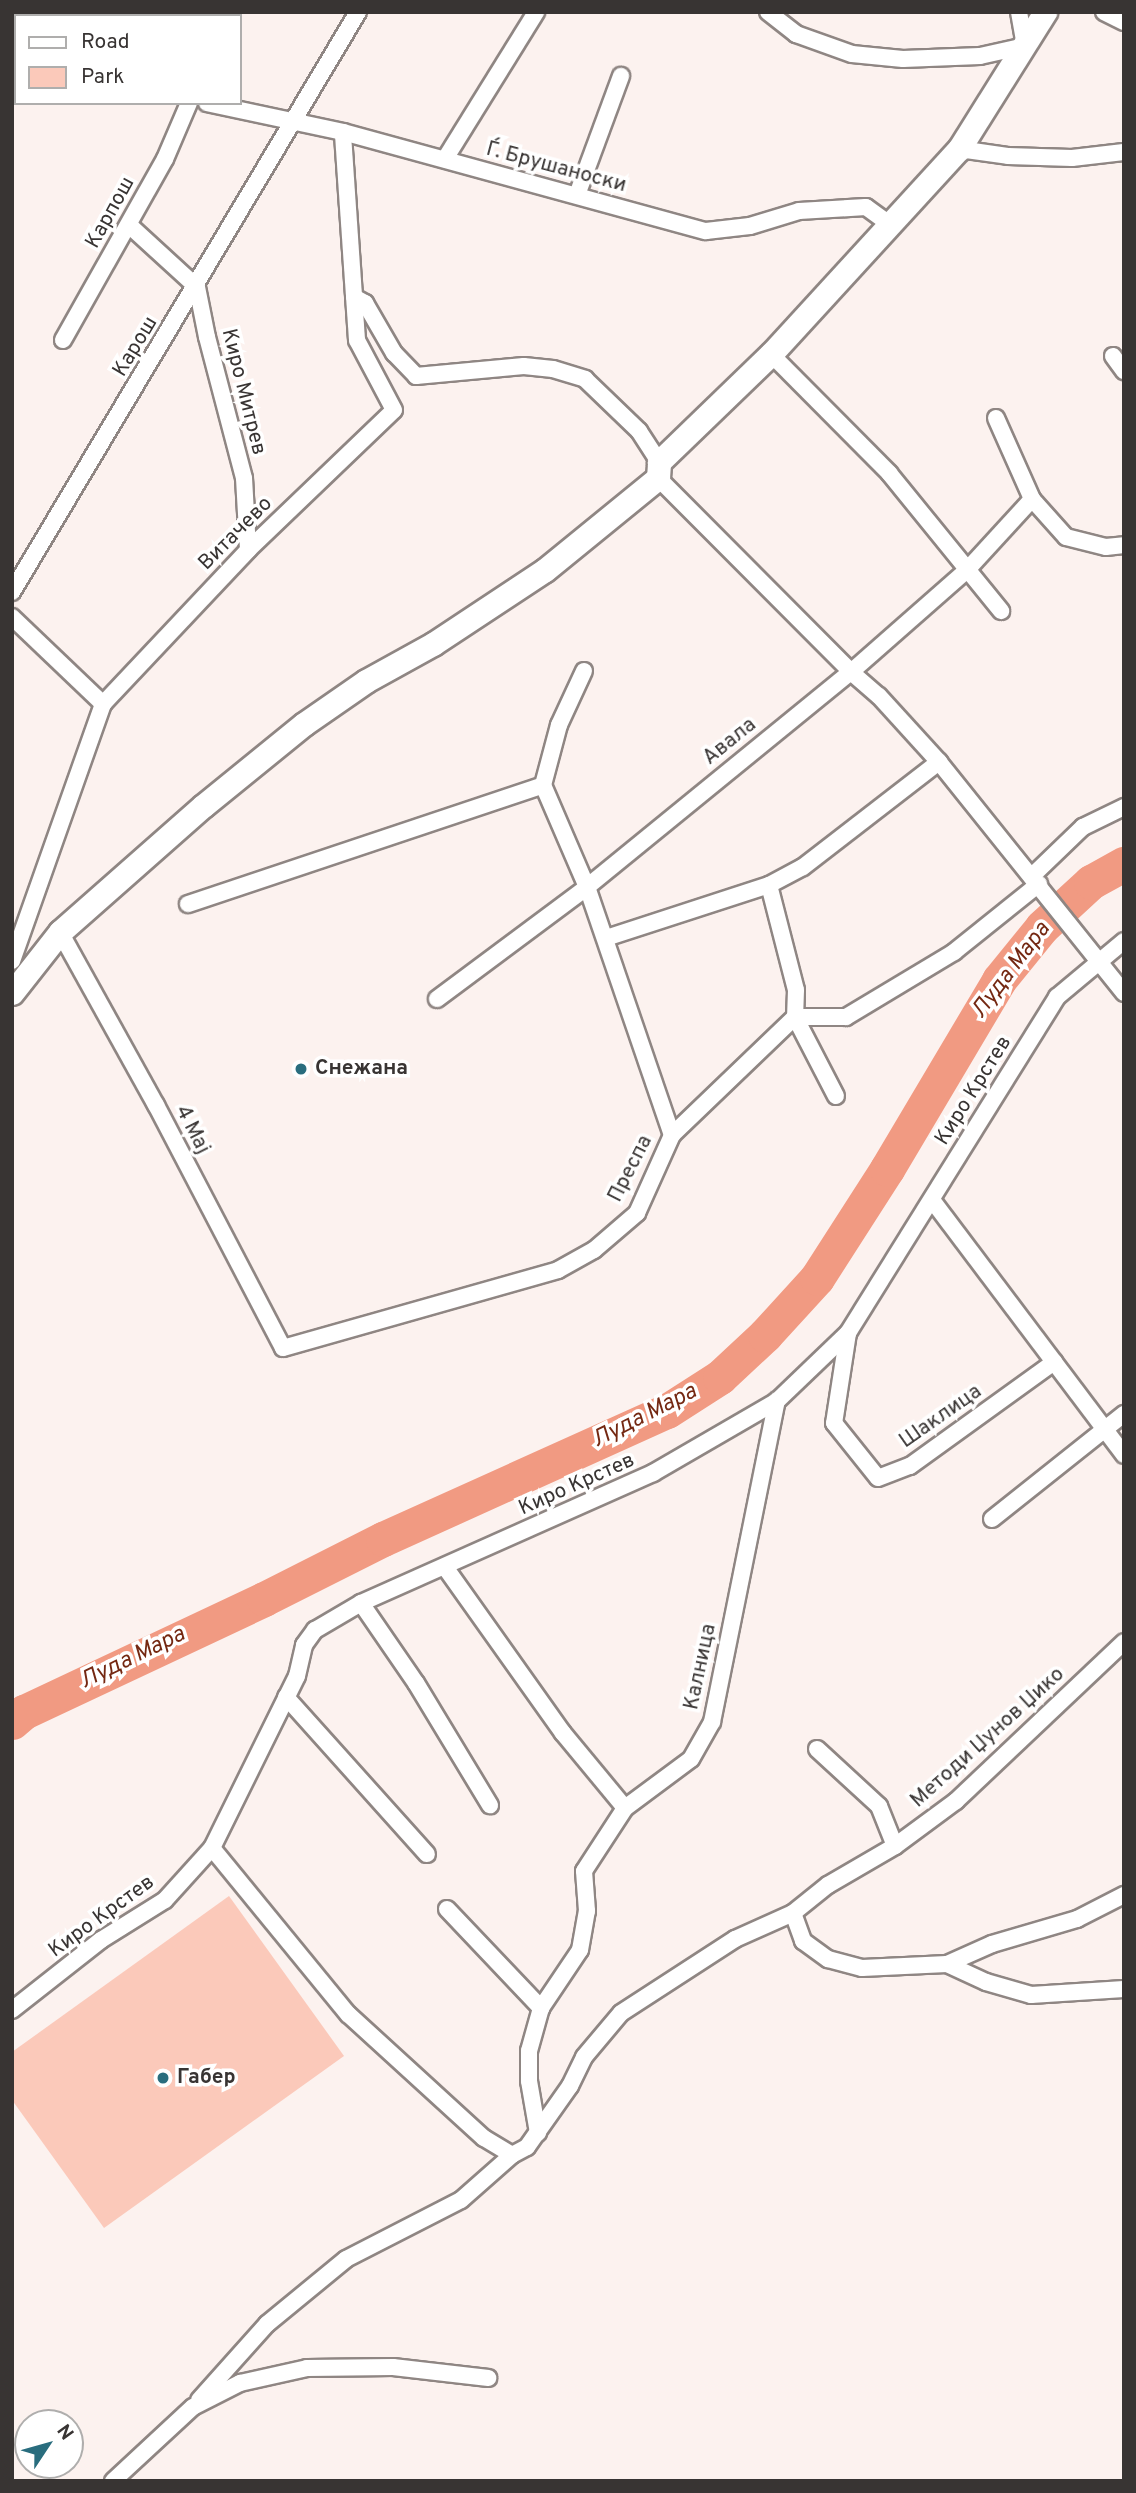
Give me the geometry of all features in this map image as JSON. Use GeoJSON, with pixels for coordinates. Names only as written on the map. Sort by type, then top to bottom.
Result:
{"type":"FeatureCollection","features":[{"type":"Feature","properties":{"kind":"main road"},"geometry":{"type":"LineString","coordinates":[[12,993],[60,932],[203,806],[304,724],[366,681],[433,644],[545,570],[659,470],[771,354],[959,149],[1045,12]]}},
{"type":"Feature","properties":{"kind":"street","name":"Карош"},"geometry":{"type":"LineString","coordinates":[[12,592],[197,287],[358,12]]}},
{"type":"Feature","properties":{"kind":"street"},"geometry":{"type":"LineString","coordinates":[[444,159],[536,12]]}},
{"type":"Feature","properties":{"kind":"street"},"geometry":{"type":"LineString","coordinates":[[768,12],[796,34],[852,54],[903,59],[981,56],[1025,46],[1019,12]]}},
{"type":"Feature","properties":{"kind":"street"},"geometry":{"type":"LineString","coordinates":[[1104,12],[1124,22]]}},
{"type":"Feature","properties":{"kind":"street"},"geometry":{"type":"LineString","coordinates":[[577,195],[621,76]]}},
{"type":"Feature","properties":{"kind":"street","name":"Карпош"},"geometry":{"type":"LineString","coordinates":[[63,340],[165,159],[188,105]]}},
{"type":"Feature","properties":{"kind":"street","name":"Ѓ. Брушаноски"},"geometry":{"type":"LineString","coordinates":[[216,105],[343,132],[706,230],[750,226],[799,211],[866,207],[891,225]]}},
{"type":"Feature","properties":{"kind":"street","name":"Витачево"},"geometry":{"type":"LineString","coordinates":[[12,961],[103,704],[248,550],[394,410],[357,340],[343,132]]}},
{"type":"Feature","properties":{"kind":"street"},"geometry":{"type":"LineString","coordinates":[[959,149],[1008,156],[1072,158],[1124,152]]}},
{"type":"Feature","properties":{"kind":"street"},"geometry":{"type":"LineString","coordinates":[[129,225],[197,287]]}},
{"type":"Feature","properties":{"kind":"street","name":"Киро Митрев"},"geometry":{"type":"LineString","coordinates":[[197,287],[207,337],[244,478],[248,550]]}},
{"type":"Feature","properties":{"kind":"street"},"geometry":{"type":"LineString","coordinates":[[354,297],[365,303],[394,353],[416,376],[524,366],[553,369],[585,379],[639,431],[659,470],[851,672],[879,696],[939,762],[1124,993]]}},
{"type":"Feature","properties":{"kind":"street"},"geometry":{"type":"LineString","coordinates":[[771,354],[889,472],[1001,611]]}},
{"type":"Feature","properties":{"kind":"street"},"geometry":{"type":"LineString","coordinates":[[1113,356],[1124,371]]}},
{"type":"Feature","properties":{"kind":"street"},"geometry":{"type":"LineString","coordinates":[[996,418],[1032,499],[1066,537],[1106,547],[1124,545]]}},
{"type":"Feature","properties":{"kind":"street","name":"Авала"},"geometry":{"type":"LineString","coordinates":[[437,999],[587,887],[851,672],[967,570],[1032,499]]}},
{"type":"Feature","properties":{"kind":"street"},"geometry":{"type":"LineString","coordinates":[[12,617],[103,704]]}},
{"type":"Feature","properties":{"kind":"street"},"geometry":{"type":"LineString","coordinates":[[584,671],[559,725],[543,785],[587,887],[672,1135]]}},
{"type":"Feature","properties":{"kind":"street"},"geometry":{"type":"LineString","coordinates":[[606,939],[769,885],[803,867],[939,762]]}},
{"type":"Feature","properties":{"kind":"street"},"geometry":{"type":"LineString","coordinates":[[188,904],[543,785]]}},
{"type":"Feature","properties":{"kind":"street"},"geometry":{"type":"LineString","coordinates":[[796,1017],[846,1017],[954,952],[1035,880],[1083,827],[1124,807]]}},
{"type":"Feature","properties":{"kind":"street"},"geometry":{"type":"LineString","coordinates":[[769,885],[796,990],[796,1017],[836,1096]]}},
{"type":"Feature","properties":{"kind":"street","name":"4 Мај"},"geometry":{"type":"LineString","coordinates":[[60,932],[156,1105],[283,1348]]}},
{"type":"Feature","properties":{"kind":"street","name":"Киро Крстев"},"geometry":{"type":"LineString","coordinates":[[12,2010],[101,1940],[165,1899],[212,1848],[296,1676],[304,1645],[315,1630],[361,1603],[653,1474],[777,1401],[848,1333],[1057,997],[1101,963],[1124,941]]}},
{"type":"Feature","properties":{"kind":"street","name":"Преспа"},"geometry":{"type":"LineString","coordinates":[[283,1348],[558,1270],[594,1250],[637,1213],[672,1135],[796,1017]]}},
{"type":"Feature","properties":{"kind":"street"},"geometry":{"type":"LineString","coordinates":[[932,1200],[1124,1455]]}},
{"type":"Feature","properties":{"kind":"street","name":"Шаклица"},"geometry":{"type":"LineString","coordinates":[[848,1333],[834,1423],[878,1478],[910,1466],[1054,1362]]}},
{"type":"Feature","properties":{"kind":"street","name":"Калница"},"geometry":{"type":"LineString","coordinates":[[538,2133],[529,2081],[529,2051],[541,2008],[580,1950],[587,1911],[583,1871],[625,1808],[691,1759],[712,1722],[777,1401]]}},
{"type":"Feature","properties":{"kind":"street"},"geometry":{"type":"LineString","coordinates":[[992,1519],[1124,1413]]}},
{"type":"Feature","properties":{"kind":"street"},"geometry":{"type":"LineString","coordinates":[[445,1567],[563,1733],[625,1808]]}},
{"type":"Feature","properties":{"kind":"street"},"geometry":{"type":"LineString","coordinates":[[361,1603],[416,1684],[489,1805]]}},
{"type":"Feature","properties":{"kind":"street","name":"Методи Џунов Џико"},"geometry":{"type":"LineString","coordinates":[[193,2407],[267,2324],[346,2259],[461,2200],[512,2155],[527,2147],[570,2087],[584,2057],[621,2013],[735,1939],[793,1913],[828,1885],[895,1846],[956,1801],[1124,1642]]}},
{"type":"Feature","properties":{"kind":"street"},"geometry":{"type":"LineString","coordinates":[[286,1697],[427,1854]]}},
{"type":"Feature","properties":{"kind":"street"},"geometry":{"type":"LineString","coordinates":[[817,1749],[879,1806],[895,1846]]}},
{"type":"Feature","properties":{"kind":"street"},"geometry":{"type":"LineString","coordinates":[[212,1848],[348,2014],[484,2138],[512,2155]]}},
{"type":"Feature","properties":{"kind":"street"},"geometry":{"type":"LineString","coordinates":[[793,1913],[803,1941],[828,1959],[862,1968],[947,1964],[992,1944],[1077,1919],[1124,1895]]}},
{"type":"Feature","properties":{"kind":"street"},"geometry":{"type":"LineString","coordinates":[[447,1909],[541,2008]]}},
{"type":"Feature","properties":{"kind":"street"},"geometry":{"type":"LineString","coordinates":[[947,1964],[986,1982],[1031,1995],[1124,1989]]}},
{"type":"Feature","properties":{"kind":"street"},"geometry":{"type":"LineString","coordinates":[[113,2481],[193,2407],[240,2383],[307,2368],[393,2367],[488,2378]]}},
{"type":"Feature","properties":{"kind":"green space","name":"Габер"},"geometry":{"type":"Polygon","coordinates":[[[229,1896],[344,2056],[104,2228],[12,2100],[12,2052],[229,1896]]]}},
{"type":"Feature","properties":{"kind":"waterway","name":"Луда Мара"},"geometry":{"type":"LineString","coordinates":[[12,1722],[24,1712],[264,1599],[383,1539],[667,1411],[720,1377],[765,1335],[817,1278],[887,1169],[999,980],[1042,927],[1091,882],[1124,864]]}},
{"type":"Feature","properties":{"kind":"place","name":"Снежана"},"geometry":{"type":"Point","coordinates":[301,1069]}},
{"type":"Feature","properties":{"kind":"place","name":"Габер"},"geometry":{"type":"Point","coordinates":[163,2078]}}]}
